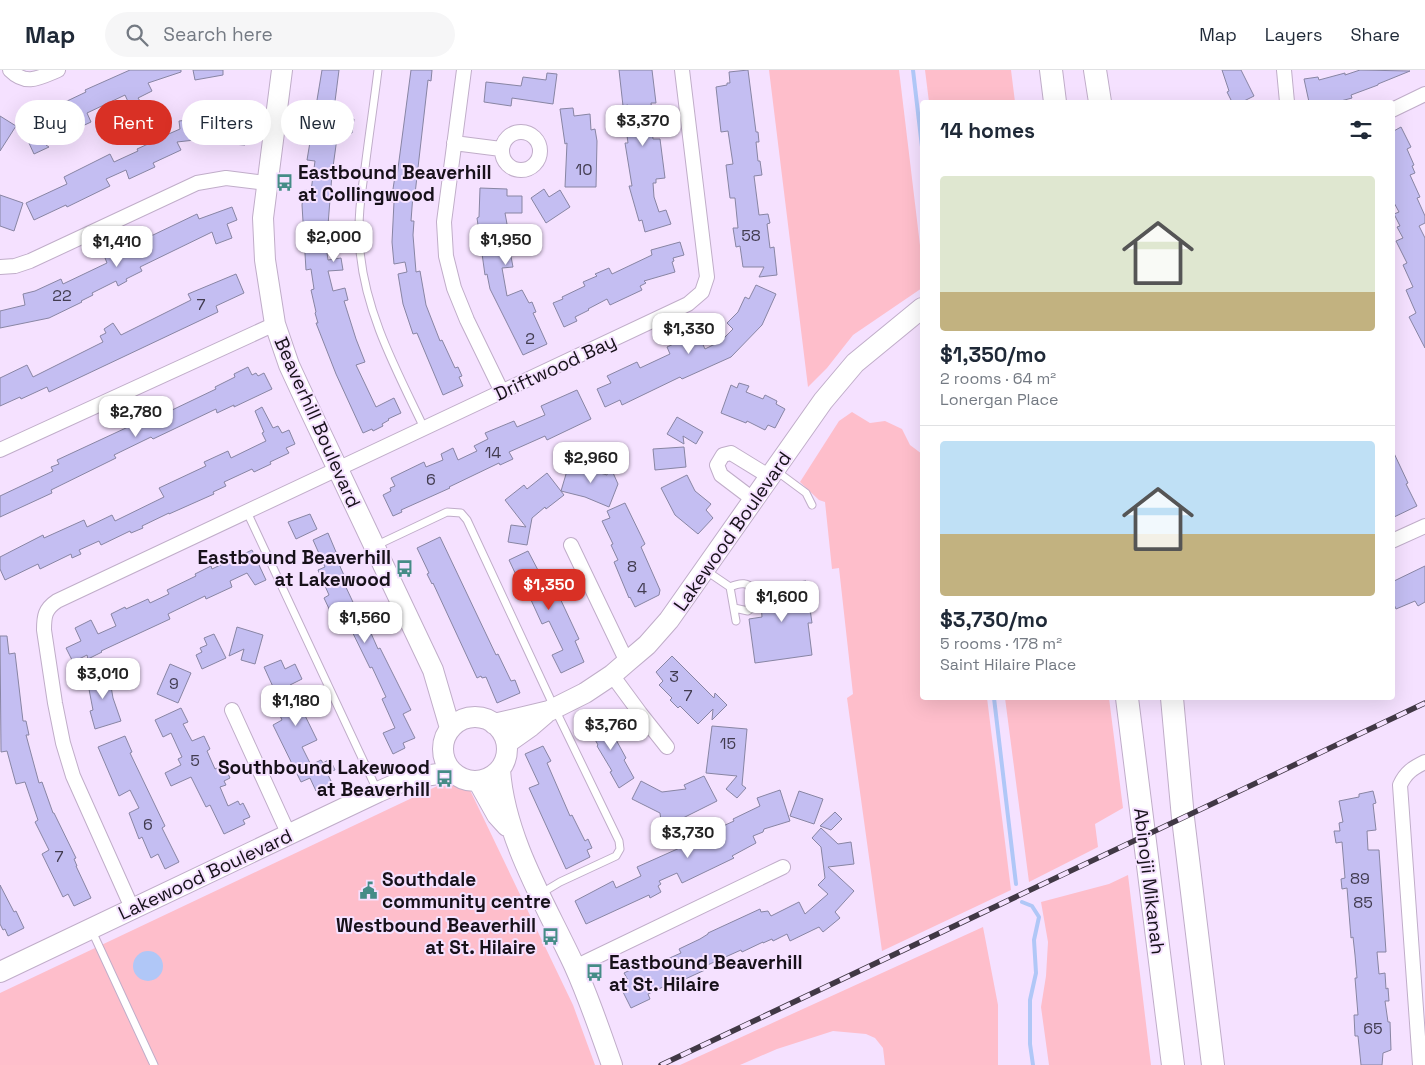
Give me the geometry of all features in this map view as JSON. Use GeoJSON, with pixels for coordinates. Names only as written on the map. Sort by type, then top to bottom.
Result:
{"type":"FeatureCollection","features":[{"type":"Feature","properties":{"kind":"main road"},"geometry":{"type":"LineString","coordinates":[[1051,70],[1054,100]]}},
{"type":"Feature","properties":{"kind":"main road"},"geometry":{"type":"LineString","coordinates":[[1096,70],[1100,100]]}},
{"type":"Feature","properties":{"kind":"main road","name":"Abinojii Mikanah"},"geometry":{"type":"LineString","coordinates":[[1127,700],[1173,1065]]}},
{"type":"Feature","properties":{"kind":"main road"},"geometry":{"type":"LineString","coordinates":[[1172,700],[1183,818],[1213,1065]]}},
{"type":"Feature","properties":{"kind":"street"},"geometry":{"type":"LineString","coordinates":[[10,70],[17,77],[31,80],[58,70]]}},
{"type":"Feature","properties":{"kind":"street","name":"Beaverhill Boulevard"},"geometry":{"type":"LineString","coordinates":[[282,70],[263,218],[265,260],[275,324],[289,365],[433,670],[450,728]]}},
{"type":"Feature","properties":{"kind":"street"},"geometry":{"type":"LineString","coordinates":[[464,70],[444,222],[446,256],[454,288],[467,320],[502,392]]}},
{"type":"Feature","properties":{"kind":"street","name":"Driftwood Bay"},"geometry":{"type":"LineString","coordinates":[[132,908],[73,776],[63,742],[53,694],[44,630],[44,618],[49,607],[57,601],[688,304],[702,292],[707,277],[682,70]]}},
{"type":"Feature","properties":{"kind":"street"},"geometry":{"type":"LineString","coordinates":[[1284,70],[1287,100]]}},
{"type":"Feature","properties":{"kind":"street"},"geometry":{"type":"LineString","coordinates":[[1395,109],[1425,94]]}},
{"type":"Feature","properties":{"kind":"street"},"geometry":{"type":"LineString","coordinates":[[454,143],[502,149]]}},
{"type":"Feature","properties":{"kind":"street"},"geometry":{"type":"LineString","coordinates":[[0,266],[15,266],[30,261],[197,183],[226,178],[266,183]]}},
{"type":"Feature","properties":{"kind":"street","name":"Lakewood Boulevard"},"geometry":{"type":"LineString","coordinates":[[506,743],[552,710],[585,693],[620,668],[647,644],[669,620],[835,386],[855,363],[920,310]]}},
{"type":"Feature","properties":{"kind":"street","name":"Lakewood Boulevard"},"geometry":{"type":"LineString","coordinates":[[896,329],[920,320]]}},
{"type":"Feature","properties":{"kind":"street"},"geometry":{"type":"LineString","coordinates":[[0,450],[275,324]]}},
{"type":"Feature","properties":{"kind":"street"},"geometry":{"type":"LineString","coordinates":[[754,500],[720,475],[717,465],[722,455],[731,453],[772,474]]}},
{"type":"Feature","properties":{"kind":"street"},"geometry":{"type":"LineString","coordinates":[[1395,541],[1425,526]]}},
{"type":"Feature","properties":{"kind":"street"},"geometry":{"type":"LineString","coordinates":[[571,546],[620,668],[640,712],[668,747]]}},
{"type":"Feature","properties":{"kind":"street","name":"Beaverhill Boulevard"},"geometry":{"type":"LineString","coordinates":[[433,670],[459,707],[470,717]]}},
{"type":"Feature","properties":{"kind":"street"},"geometry":{"type":"LineString","coordinates":[[232,710],[289,835]]}},
{"type":"Feature","properties":{"kind":"street","name":"Lakewood Boulevard"},"geometry":{"type":"LineString","coordinates":[[494,724],[552,710]]}},
{"type":"Feature","properties":{"kind":"street"},"geometry":{"type":"LineString","coordinates":[[500,770],[484,780],[460,779],[452,772],[444,760],[442,749],[444,738],[450,728],[460,720],[478,717],[489,720],[502,732],[507,754],[500,770],[501,790],[513,834],[575,967],[612,1065]]}},
{"type":"Feature","properties":{"kind":"street","name":"Lakewood Boulevard"},"geometry":{"type":"LineString","coordinates":[[410,778],[442,749]]}},
{"type":"Feature","properties":{"kind":"street"},"geometry":{"type":"LineString","coordinates":[[1420,1065],[1400,784],[1410,770],[1425,762]]}},
{"type":"Feature","properties":{"kind":"street","name":"Lakewood Boulevard"},"geometry":{"type":"LineString","coordinates":[[0,972],[378,792],[410,778],[452,772]]}},
{"type":"Feature","properties":{"kind":"street"},"geometry":{"type":"LineString","coordinates":[[478,781],[497,815],[513,834]]}},
{"type":"Feature","properties":{"kind":"street"},"geometry":{"type":"LineString","coordinates":[[575,967],[783,867]]}},
{"type":"Feature","properties":{"kind":"lane"},"geometry":{"type":"LineString","coordinates":[[378,70],[360,205],[360,251],[366,289],[374,317],[384,344],[424,428]]}},
{"type":"Feature","properties":{"kind":"lane"},"geometry":{"type":"LineString","coordinates":[[772,474],[806,493],[812,505]]}},
{"type":"Feature","properties":{"kind":"lane"},"geometry":{"type":"LineString","coordinates":[[247,512],[378,792]]}},
{"type":"Feature","properties":{"kind":"lane"},"geometry":{"type":"LineString","coordinates":[[374,546],[447,512],[461,513],[467,520],[552,710],[619,841],[620,849],[616,856],[560,882],[540,894]]}},
{"type":"Feature","properties":{"kind":"lane"},"geometry":{"type":"LineString","coordinates":[[705,570],[730,587],[736,621]]}},
{"type":"Feature","properties":{"kind":"lane"},"geometry":{"type":"LineString","coordinates":[[730,587],[739,583],[745,583],[757,591],[757,600],[748,611],[734,608]]}},
{"type":"Feature","properties":{"kind":"lane"},"geometry":{"type":"LineString","coordinates":[[90,929],[154,1065]]}},
{"type":"Feature","properties":{"kind":"shaded area"},"geometry":{"type":"Polygon","coordinates":[[[769,70],[899,70],[920,245],[920,289],[853,335],[827,368],[808,387],[769,70]]]}},
{"type":"Feature","properties":{"kind":"shaded area"},"geometry":{"type":"Polygon","coordinates":[[[925,70],[1011,70],[1015,100],[929,100],[925,70]]]}},
{"type":"Feature","properties":{"kind":"shaded area"},"geometry":{"type":"Polygon","coordinates":[[[852,412],[870,423],[885,421],[902,429],[910,445],[920,452],[920,700],[987,700],[1011,890],[882,951],[847,698],[853,694],[839,568],[832,569],[825,502],[819,500],[800,482],[839,421],[852,412]]]}},
{"type":"Feature","properties":{"kind":"shaded area"},"geometry":{"type":"Polygon","coordinates":[[[1005,700],[1109,700],[1123,808],[1095,824],[1098,847],[1029,882],[1005,700]]]}},
{"type":"Feature","properties":{"kind":"shaded area","name":"Southdale community centre"},"geometry":{"type":"Polygon","coordinates":[[[450,780],[469,788],[573,1005],[595,1065],[0,1065],[0,993],[450,780]]]}},
{"type":"Feature","properties":{"kind":"shaded area"},"geometry":{"type":"Polygon","coordinates":[[[1128,875],[1151,1065],[1049,1065],[1041,1007],[1046,976],[1048,942],[1041,902],[1109,884],[1128,875]]]}},
{"type":"Feature","properties":{"kind":"shaded area"},"geometry":{"type":"Polygon","coordinates":[[[983,927],[998,1005],[998,1065],[885,1065],[883,1048],[875,1038],[866,1034],[833,1031],[777,1049],[740,1065],[680,1065],[983,927]]]}},
{"type":"Feature","properties":{"kind":"water"},"geometry":{"type":"Polygon","coordinates":[[[148,951],[154,952],[162,960],[162,972],[154,980],[148,981],[142,980],[134,972],[133,966],[134,960],[142,952],[148,951]]]}},
{"type":"Feature","properties":{"kind":"building"},"geometry":{"type":"Polygon","coordinates":[[[130,70],[181,70],[181,72],[148,83],[152,91],[138,98],[139,100],[127,100],[125,95],[114,100],[95,100],[95,109],[87,113],[91,122],[85,125],[85,100],[69,100],[86,92],[85,90],[130,70]]]}},
{"type":"Feature","properties":{"kind":"building"},"geometry":{"type":"Polygon","coordinates":[[[193,70],[223,70],[223,75],[195,80],[193,70]]]}},
{"type":"Feature","properties":{"kind":"building"},"geometry":{"type":"Polygon","coordinates":[[[322,70],[339,70],[335,100],[317,100],[322,70]]]}},
{"type":"Feature","properties":{"kind":"building"},"geometry":{"type":"Polygon","coordinates":[[[411,70],[432,70],[431,81],[428,80],[411,221],[414,221],[413,235],[416,272],[420,271],[426,305],[440,341],[442,340],[455,368],[458,367],[462,376],[459,377],[463,386],[443,395],[417,333],[413,334],[403,304],[398,274],[407,272],[405,262],[394,264],[392,242],[394,202],[391,202],[395,176],[397,176],[411,70]]]}},
{"type":"Feature","properties":{"kind":"building"},"geometry":{"type":"Polygon","coordinates":[[[619,70],[652,70],[656,103],[651,103],[653,139],[660,139],[665,178],[656,179],[656,183],[653,183],[654,197],[659,212],[666,210],[671,224],[645,232],[642,220],[639,221],[629,186],[632,186],[625,143],[628,143],[626,128],[630,127],[628,105],[623,106],[619,70]]]}},
{"type":"Feature","properties":{"kind":"building"},"geometry":{"type":"Polygon","coordinates":[[[748,70],[756,132],[758,132],[759,142],[756,142],[758,161],[760,161],[762,175],[754,176],[759,215],[768,214],[770,223],[767,224],[770,248],[774,247],[777,275],[759,277],[764,267],[743,267],[740,246],[736,247],[733,228],[738,228],[735,198],[730,198],[726,165],[733,164],[728,131],[721,132],[716,87],[730,83],[729,72],[748,70]]]}},
{"type":"Feature","properties":{"kind":"building"},"geometry":{"type":"Polygon","coordinates":[[[1222,70],[1241,70],[1254,96],[1246,100],[1231,100],[1227,92],[1229,91],[1222,70]]]}},
{"type":"Feature","properties":{"kind":"building"},"geometry":{"type":"Polygon","coordinates":[[[1360,70],[1410,71],[1351,95],[1352,98],[1344,100],[1309,100],[1304,79],[1318,77],[1319,80],[1345,73],[1345,75],[1360,70]]]}},
{"type":"Feature","properties":{"kind":"building"},"geometry":{"type":"Polygon","coordinates":[[[547,73],[557,74],[553,104],[512,98],[511,106],[484,102],[486,82],[521,86],[523,77],[546,80],[547,73]]]}},
{"type":"Feature","properties":{"kind":"building"},"geometry":{"type":"Polygon","coordinates":[[[573,108],[574,116],[590,114],[591,130],[595,129],[597,141],[596,187],[565,187],[567,143],[565,144],[560,109],[573,108]]]}},
{"type":"Feature","properties":{"kind":"building"},"geometry":{"type":"Polygon","coordinates":[[[0,116],[15,125],[15,128],[0,151],[0,116]]]}},
{"type":"Feature","properties":{"kind":"building"},"geometry":{"type":"Polygon","coordinates":[[[179,121],[182,121],[182,141],[177,142],[181,150],[153,163],[155,167],[129,179],[126,170],[106,179],[110,186],[67,207],[66,205],[34,220],[26,203],[67,184],[64,177],[110,154],[114,162],[138,151],[137,149],[146,145],[172,145],[172,132],[180,129],[179,121]]]}},
{"type":"Feature","properties":{"kind":"building"},"geometry":{"type":"Polygon","coordinates":[[[1401,127],[1411,147],[1407,149],[1414,165],[1412,166],[1415,173],[1410,175],[1420,197],[1417,198],[1425,216],[1425,223],[1419,226],[1425,238],[1425,348],[1409,317],[1416,313],[1406,290],[1413,287],[1403,265],[1407,263],[1396,241],[1403,238],[1397,227],[1400,226],[1395,216],[1395,214],[1399,212],[1395,205],[1395,130],[1401,127]]]}},
{"type":"Feature","properties":{"kind":"building"},"geometry":{"type":"Polygon","coordinates":[[[30,145],[46,145],[49,147],[34,154],[30,145]]]}},
{"type":"Feature","properties":{"kind":"building"},"geometry":{"type":"Polygon","coordinates":[[[310,145],[336,145],[328,225],[333,225],[333,237],[325,237],[328,260],[341,258],[343,270],[328,271],[333,291],[345,288],[348,300],[344,301],[365,362],[356,365],[376,407],[394,398],[401,413],[388,419],[382,424],[383,426],[373,431],[372,429],[363,433],[336,374],[316,323],[318,323],[311,290],[314,289],[311,269],[306,270],[302,205],[304,190],[311,191],[315,161],[307,160],[310,145]]]}},
{"type":"Feature","properties":{"kind":"building"},"geometry":{"type":"Polygon","coordinates":[[[480,188],[507,189],[507,196],[522,196],[522,213],[505,213],[509,235],[513,234],[515,245],[509,246],[513,267],[502,268],[507,296],[522,290],[529,303],[532,302],[536,312],[533,313],[547,344],[523,355],[490,289],[487,274],[485,275],[477,218],[479,217],[480,188]]]}},
{"type":"Feature","properties":{"kind":"building"},"geometry":{"type":"Polygon","coordinates":[[[544,189],[549,197],[560,190],[570,207],[546,223],[531,198],[544,189]]]}},
{"type":"Feature","properties":{"kind":"building"},"geometry":{"type":"Polygon","coordinates":[[[0,195],[23,203],[14,231],[0,226],[0,195]]]}},
{"type":"Feature","properties":{"kind":"building"},"geometry":{"type":"Polygon","coordinates":[[[232,207],[237,220],[227,224],[232,238],[216,244],[212,232],[140,267],[142,271],[126,279],[127,281],[118,286],[116,281],[92,293],[93,295],[82,302],[49,318],[0,328],[0,311],[25,305],[23,294],[35,291],[61,279],[63,284],[107,263],[105,258],[197,214],[199,219],[232,207]]]}},
{"type":"Feature","properties":{"kind":"building"},"geometry":{"type":"Polygon","coordinates":[[[680,242],[684,255],[673,258],[674,261],[672,262],[675,272],[644,281],[646,283],[640,286],[642,290],[610,305],[607,299],[575,317],[577,321],[564,327],[553,303],[585,286],[583,282],[597,276],[595,274],[609,268],[612,274],[652,255],[651,250],[680,242]]]}},
{"type":"Feature","properties":{"kind":"building"},"geometry":{"type":"Polygon","coordinates":[[[236,274],[244,293],[216,306],[218,312],[49,392],[47,387],[0,406],[0,378],[27,365],[33,377],[103,342],[100,336],[106,333],[104,329],[113,323],[121,335],[191,300],[188,294],[236,274]]]}},
{"type":"Feature","properties":{"kind":"building"},"geometry":{"type":"Polygon","coordinates":[[[756,285],[776,294],[762,325],[731,357],[682,379],[680,377],[622,405],[620,400],[605,407],[597,389],[611,383],[607,376],[637,362],[640,368],[670,354],[667,347],[680,341],[681,344],[699,336],[705,349],[721,341],[733,329],[727,323],[738,312],[745,297],[749,299],[756,285]]]}},
{"type":"Feature","properties":{"kind":"building"},"geometry":{"type":"Polygon","coordinates":[[[248,367],[252,375],[256,373],[258,376],[264,373],[272,389],[234,407],[234,405],[217,413],[216,409],[153,439],[151,437],[114,455],[116,458],[51,490],[52,493],[0,517],[0,496],[53,471],[51,467],[59,464],[57,460],[169,408],[170,411],[216,389],[215,387],[235,377],[234,374],[248,367]]]}},
{"type":"Feature","properties":{"kind":"building"},"geometry":{"type":"Polygon","coordinates":[[[739,383],[749,386],[746,392],[763,399],[765,395],[777,401],[776,404],[785,409],[775,428],[768,425],[765,430],[747,421],[746,423],[721,413],[731,385],[737,388],[739,383]]]}},
{"type":"Feature","properties":{"kind":"building"},"geometry":{"type":"Polygon","coordinates":[[[577,390],[591,419],[547,440],[545,436],[509,452],[513,459],[500,465],[499,463],[401,510],[402,512],[393,516],[383,495],[391,491],[390,488],[395,486],[391,478],[424,462],[426,467],[443,460],[441,454],[453,448],[458,460],[477,451],[474,446],[488,439],[485,433],[514,421],[517,427],[545,415],[541,406],[577,390]]]}},
{"type":"Feature","properties":{"kind":"building"},"geometry":{"type":"Polygon","coordinates":[[[262,407],[273,428],[278,426],[282,433],[289,430],[295,444],[286,448],[289,453],[254,472],[252,469],[224,482],[226,486],[213,492],[214,494],[169,513],[142,526],[143,528],[131,533],[130,531],[101,545],[99,541],[79,550],[81,554],[72,558],[71,554],[40,569],[38,564],[5,580],[0,569],[0,557],[43,535],[44,538],[84,520],[87,527],[112,515],[115,521],[164,497],[159,488],[206,466],[204,462],[228,451],[231,458],[266,441],[255,411],[262,407]]]}},
{"type":"Feature","properties":{"kind":"building"},"geometry":{"type":"Polygon","coordinates":[[[677,417],[703,432],[696,444],[683,436],[684,444],[667,434],[677,417]]]}},
{"type":"Feature","properties":{"kind":"building"},"geometry":{"type":"Polygon","coordinates":[[[684,447],[686,467],[655,470],[653,449],[684,447]]]}},
{"type":"Feature","properties":{"kind":"building"},"geometry":{"type":"Polygon","coordinates":[[[1395,455],[1408,483],[1406,484],[1417,506],[1395,517],[1395,455]]]}},
{"type":"Feature","properties":{"kind":"building"},"geometry":{"type":"Polygon","coordinates":[[[569,464],[607,475],[610,466],[618,484],[609,507],[585,497],[561,491],[569,464]]]}},
{"type":"Feature","properties":{"kind":"building"},"geometry":{"type":"Polygon","coordinates":[[[547,473],[564,495],[532,518],[527,545],[508,542],[511,525],[526,527],[505,500],[524,485],[527,489],[547,473]]]}},
{"type":"Feature","properties":{"kind":"building"},"geometry":{"type":"Polygon","coordinates":[[[687,475],[695,491],[711,504],[706,510],[713,518],[698,534],[675,515],[661,488],[687,475]]]}},
{"type":"Feature","properties":{"kind":"building"},"geometry":{"type":"Polygon","coordinates":[[[625,503],[645,544],[641,547],[660,590],[659,595],[635,607],[629,598],[614,562],[618,560],[602,521],[610,518],[607,511],[625,503]]]}},
{"type":"Feature","properties":{"kind":"building"},"geometry":{"type":"Polygon","coordinates":[[[310,514],[317,529],[296,539],[288,522],[310,514]]]}},
{"type":"Feature","properties":{"kind":"building"},"geometry":{"type":"Polygon","coordinates":[[[328,533],[336,552],[334,553],[347,582],[344,583],[359,615],[362,613],[378,649],[380,648],[411,710],[403,714],[415,738],[403,743],[405,748],[393,754],[383,733],[395,728],[382,699],[386,697],[341,609],[331,613],[324,598],[329,595],[318,570],[325,567],[313,540],[328,533]]]}},
{"type":"Feature","properties":{"kind":"building"},"geometry":{"type":"Polygon","coordinates":[[[440,537],[496,655],[498,654],[511,681],[515,680],[520,693],[497,703],[486,677],[482,678],[481,676],[477,678],[433,583],[427,574],[429,573],[417,548],[440,537]]]}},
{"type":"Feature","properties":{"kind":"building"},"geometry":{"type":"Polygon","coordinates":[[[252,550],[266,580],[255,585],[247,573],[230,581],[232,587],[206,599],[205,596],[168,614],[170,619],[88,659],[87,655],[73,662],[66,648],[81,641],[75,628],[91,620],[98,634],[116,626],[111,614],[148,599],[150,603],[169,594],[167,590],[196,576],[195,574],[211,566],[212,569],[252,550]]]}},
{"type":"Feature","properties":{"kind":"building"},"geometry":{"type":"Polygon","coordinates":[[[528,551],[552,597],[558,594],[579,639],[575,641],[584,662],[561,673],[552,655],[563,650],[549,621],[542,624],[520,576],[517,577],[509,560],[528,551]]]}},
{"type":"Feature","properties":{"kind":"building"},"geometry":{"type":"Polygon","coordinates":[[[1425,566],[1425,602],[1418,606],[1415,601],[1396,609],[1395,581],[1425,566]]]}},
{"type":"Feature","properties":{"kind":"building"},"geometry":{"type":"Polygon","coordinates":[[[806,581],[812,623],[808,623],[812,655],[755,663],[749,619],[762,617],[762,591],[760,587],[806,581]]]}},
{"type":"Feature","properties":{"kind":"building"},"geometry":{"type":"Polygon","coordinates":[[[237,627],[263,635],[255,664],[241,660],[244,649],[229,656],[237,627]]]}},
{"type":"Feature","properties":{"kind":"building"},"geometry":{"type":"Polygon","coordinates":[[[214,634],[226,658],[202,669],[196,655],[202,652],[200,648],[207,645],[204,638],[214,634]]]}},
{"type":"Feature","properties":{"kind":"building"},"geometry":{"type":"Polygon","coordinates":[[[0,636],[7,636],[9,654],[15,653],[23,721],[26,721],[29,735],[26,735],[39,783],[42,782],[53,813],[76,858],[74,859],[76,866],[91,898],[74,906],[68,894],[63,897],[42,854],[49,850],[35,822],[38,820],[25,782],[16,784],[7,751],[1,752],[0,636]]]}},
{"type":"Feature","properties":{"kind":"building"},"geometry":{"type":"Polygon","coordinates":[[[672,656],[714,698],[715,693],[727,705],[712,720],[713,709],[698,724],[680,706],[678,708],[670,700],[672,698],[659,685],[663,681],[656,672],[672,656]]]}},
{"type":"Feature","properties":{"kind":"building"},"geometry":{"type":"Polygon","coordinates":[[[281,660],[285,669],[295,664],[302,679],[290,685],[317,740],[302,747],[311,765],[321,760],[323,763],[330,759],[335,770],[327,773],[332,783],[316,791],[310,778],[301,782],[273,725],[282,720],[274,702],[279,700],[264,667],[281,660]]]}},
{"type":"Feature","properties":{"kind":"building"},"geometry":{"type":"Polygon","coordinates":[[[170,664],[191,673],[178,703],[157,694],[170,664]]]}},
{"type":"Feature","properties":{"kind":"building"},"geometry":{"type":"Polygon","coordinates":[[[108,669],[113,698],[121,721],[95,729],[90,711],[93,710],[88,684],[93,684],[90,673],[108,669]]]}},
{"type":"Feature","properties":{"kind":"building"},"geometry":{"type":"Polygon","coordinates":[[[181,708],[188,722],[183,724],[192,741],[204,736],[210,749],[207,751],[215,769],[224,765],[230,778],[224,781],[226,785],[220,787],[228,806],[238,801],[240,805],[243,803],[250,817],[243,820],[245,824],[224,834],[210,805],[206,807],[191,777],[171,786],[165,773],[181,765],[178,759],[182,757],[171,733],[163,737],[155,720],[181,708]]]}},
{"type":"Feature","properties":{"kind":"building"},"geometry":{"type":"Polygon","coordinates":[[[603,716],[626,758],[624,760],[634,778],[619,788],[587,725],[603,716]]]}},
{"type":"Feature","properties":{"kind":"building"},"geometry":{"type":"Polygon","coordinates":[[[712,726],[747,729],[742,785],[746,788],[737,798],[726,789],[737,776],[706,773],[712,726]]]}},
{"type":"Feature","properties":{"kind":"building"},"geometry":{"type":"Polygon","coordinates":[[[125,736],[132,752],[130,753],[165,826],[162,828],[179,862],[165,869],[158,854],[151,858],[142,837],[139,839],[129,813],[139,808],[130,790],[119,796],[98,747],[125,736]]]}},
{"type":"Feature","properties":{"kind":"building"},"geometry":{"type":"Polygon","coordinates":[[[543,746],[551,761],[547,763],[570,816],[572,815],[585,841],[588,839],[592,848],[587,850],[590,857],[566,869],[529,788],[539,784],[525,754],[543,746]]]}},
{"type":"Feature","properties":{"kind":"building"},"geometry":{"type":"Polygon","coordinates":[[[704,776],[717,801],[681,819],[661,821],[660,813],[632,799],[641,781],[662,792],[686,789],[684,785],[704,776]]]}},
{"type":"Feature","properties":{"kind":"building"},"geometry":{"type":"Polygon","coordinates":[[[780,790],[790,821],[764,829],[763,832],[753,836],[756,843],[732,856],[734,858],[682,883],[677,873],[659,881],[661,884],[658,886],[661,892],[650,898],[649,895],[586,924],[575,901],[613,881],[616,888],[641,876],[637,867],[711,834],[710,832],[760,806],[757,798],[780,790]]]}},
{"type":"Feature","properties":{"kind":"building"},"geometry":{"type":"Polygon","coordinates":[[[799,791],[823,799],[814,824],[790,816],[799,791]]]}},
{"type":"Feature","properties":{"kind":"building"},"geometry":{"type":"Polygon","coordinates":[[[1373,791],[1376,803],[1373,804],[1376,830],[1367,831],[1368,850],[1379,850],[1386,952],[1377,952],[1379,974],[1385,973],[1386,989],[1388,988],[1389,1001],[1385,1001],[1388,1022],[1390,1022],[1391,1050],[1383,1053],[1382,1065],[1361,1065],[1358,1036],[1355,1036],[1354,1015],[1358,1015],[1353,937],[1351,938],[1347,888],[1342,889],[1341,879],[1345,878],[1342,842],[1336,843],[1334,831],[1340,831],[1339,823],[1343,822],[1339,801],[1359,797],[1359,794],[1373,791]]]}},
{"type":"Feature","properties":{"kind":"building"},"geometry":{"type":"Polygon","coordinates":[[[835,812],[842,819],[831,830],[820,826],[835,812]]]}},
{"type":"Feature","properties":{"kind":"building"},"geometry":{"type":"Polygon","coordinates":[[[821,828],[838,844],[851,842],[854,864],[828,867],[854,891],[835,912],[840,918],[823,932],[819,927],[790,941],[787,934],[742,952],[741,950],[703,967],[705,970],[683,980],[682,978],[648,994],[650,999],[631,1008],[619,984],[628,980],[624,973],[653,959],[656,964],[681,953],[679,949],[708,933],[760,909],[761,912],[768,911],[771,916],[799,902],[805,914],[828,894],[818,885],[825,878],[821,847],[812,838],[821,828]]]}},
{"type":"Feature","properties":{"kind":"building"},"geometry":{"type":"Polygon","coordinates":[[[0,885],[24,928],[8,936],[0,924],[0,885]]]}},
{"type":"Feature","properties":{"kind":"waterway"},"geometry":{"type":"LineString","coordinates":[[913,70],[920,130]]}},
{"type":"Feature","properties":{"kind":"waterway"},"geometry":{"type":"LineString","coordinates":[[994,700],[1016,884]]}},
{"type":"Feature","properties":{"kind":"waterway"},"geometry":{"type":"LineString","coordinates":[[1022,902],[1032,906],[1039,917],[1034,940],[1036,973],[1030,1000],[1030,1044],[1033,1065]]}},
{"type":"Feature","properties":{"kind":"railway"},"geometry":{"type":"LineString","coordinates":[[661,1065],[1425,703]]}},
{"type":"Feature","properties":{"kind":"place","name":"Eastbound Beaverhill at Collingwood"},"geometry":{"type":"Point","coordinates":[284,183]}},
{"type":"Feature","properties":{"kind":"place","name":"Eastbound Beaverhill at Lakewood"},"geometry":{"type":"Point","coordinates":[405,568]}},
{"type":"Feature","properties":{"kind":"place","name":"Southbound Lakewood at Beaverhill"},"geometry":{"type":"Point","coordinates":[444,778]}},
{"type":"Feature","properties":{"kind":"place","name":"Southdale community centre"},"geometry":{"type":"Point","coordinates":[368,890]}},
{"type":"Feature","properties":{"kind":"place","name":"Westbound Beaverhill at St. Hilaire"},"geometry":{"type":"Point","coordinates":[550,936]}},
{"type":"Feature","properties":{"kind":"place","name":"Eastbound Beaverhill at St. Hilaire"},"geometry":{"type":"Point","coordinates":[595,973]}}]}
